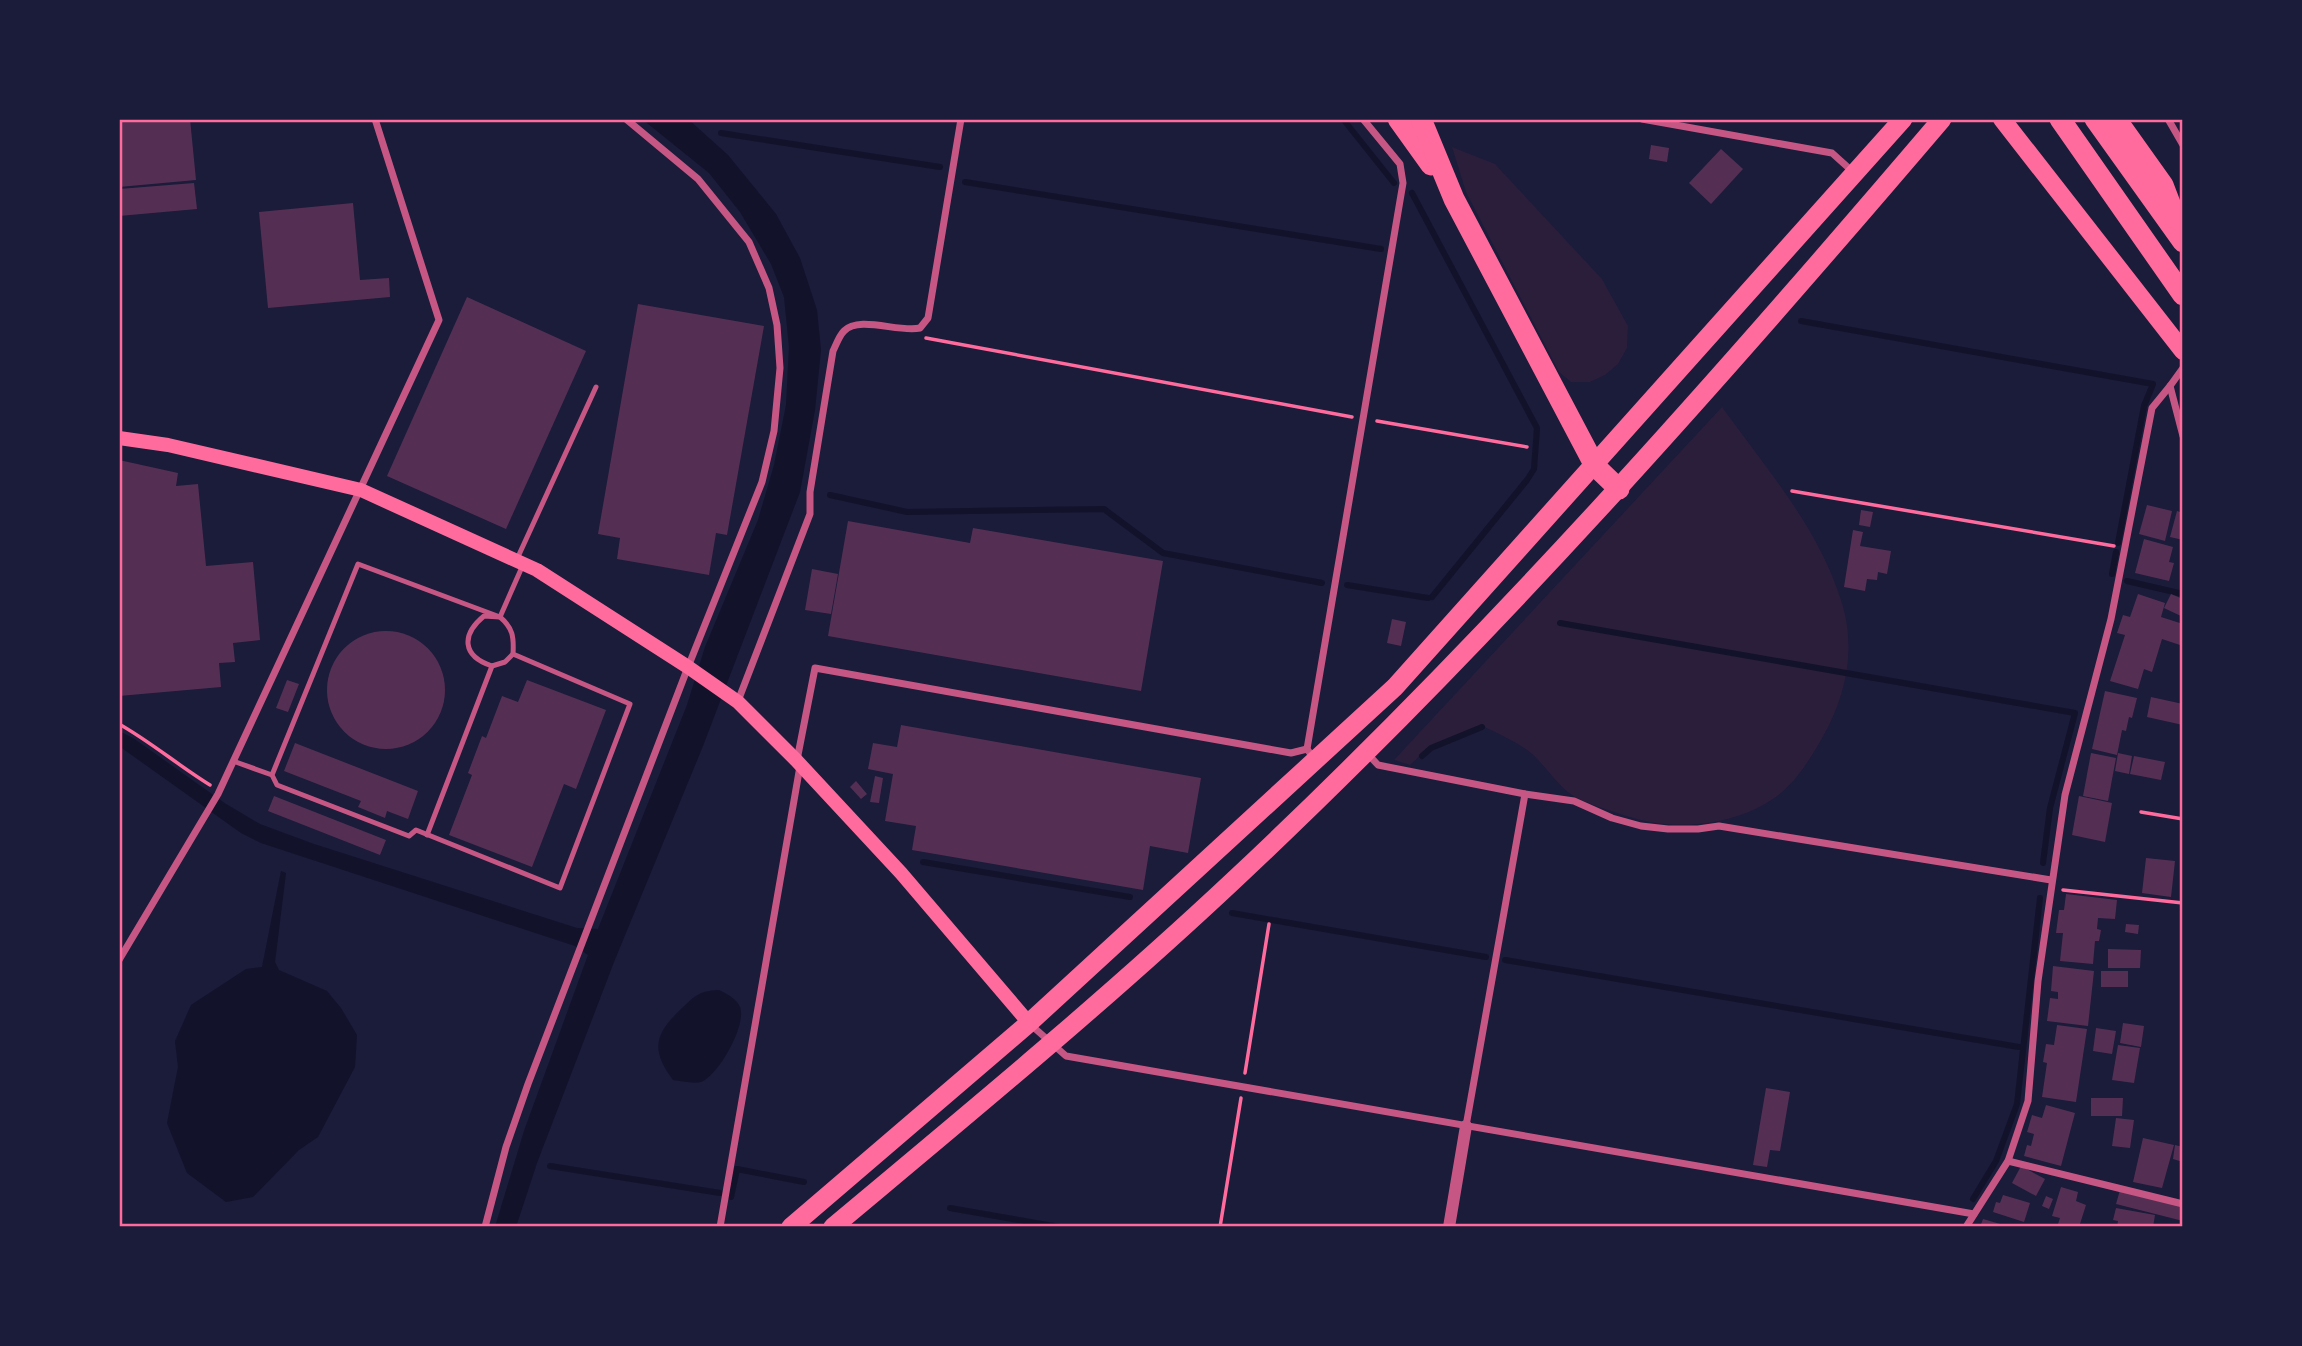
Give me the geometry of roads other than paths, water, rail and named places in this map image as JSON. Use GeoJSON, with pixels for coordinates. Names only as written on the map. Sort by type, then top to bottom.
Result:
{"type":"FeatureCollection","features":[{"type":"Feature","properties":{"kind":"highway"},"geometry":{"type":"LineString","coordinates":[[1398,119],[1454,199]]}},
{"type":"Feature","properties":{"kind":"highway"},"geometry":{"type":"LineString","coordinates":[[1421,119],[1454,199],[1595,466],[1619,489]]}},
{"type":"Feature","properties":{"kind":"highway"},"geometry":{"type":"LineString","coordinates":[[791,1227],[1029,1023],[1311,755],[1395,687],[1903,119]]}},
{"type":"Feature","properties":{"kind":"highway"},"geometry":{"type":"LineString","coordinates":[[832,1227],[1052,1044],[1232,883],[1366,752],[1619,489],[1942,119]]}},
{"type":"Feature","properties":{"kind":"highway"},"geometry":{"type":"LineString","coordinates":[[2060,119],[2183,295]]}},
{"type":"Feature","properties":{"kind":"highway"},"geometry":{"type":"LineString","coordinates":[[2095,119],[2183,242]]}},
{"type":"Feature","properties":{"kind":"highway"},"geometry":{"type":"LineString","coordinates":[[2116,119],[2162,185],[2183,237]]}},
{"type":"Feature","properties":{"kind":"main road"},"geometry":{"type":"LineString","coordinates":[[2002,119],[2183,351]]}},
{"type":"Feature","properties":{"kind":"main road"},"geometry":{"type":"LineString","coordinates":[[119,438],[168,445],[360,490],[537,570],[688,667],[738,702],[799,763],[901,873],[1029,1023]]}},
{"type":"Feature","properties":{"kind":"street"},"geometry":{"type":"LineString","coordinates":[[119,960],[219,793],[439,320],[375,119]]}},
{"type":"Feature","properties":{"kind":"street"},"geometry":{"type":"LineString","coordinates":[[485,1227],[519,1109],[688,667],[762,482],[774,431],[780,368],[777,325],[769,288],[749,242],[698,179],[626,119]]}},
{"type":"Feature","properties":{"kind":"street"},"geometry":{"type":"LineString","coordinates":[[738,702],[810,514],[810,492],[832,351],[844,331],[855,325],[865,324],[908,331],[920,328],[928,318],[961,119]]}},
{"type":"Feature","properties":{"kind":"street"},"geometry":{"type":"LineString","coordinates":[[720,1227],[816,668],[1311,755],[1362,419],[1403,183],[1400,164],[1363,119]]}},
{"type":"Feature","properties":{"kind":"street"},"geometry":{"type":"LineString","coordinates":[[1642,119],[1832,153],[1856,174]]}},
{"type":"Feature","properties":{"kind":"street"},"geometry":{"type":"LineString","coordinates":[[2168,119],[2183,145]]}},
{"type":"Feature","properties":{"kind":"street"},"geometry":{"type":"LineString","coordinates":[[1966,1227],[2008,1161],[2028,1101],[2038,981],[2065,795],[2111,619],[2152,408],[2183,368]]}},
{"type":"Feature","properties":{"kind":"street"},"geometry":{"type":"LineString","coordinates":[[2170,386],[2183,436]]}},
{"type":"Feature","properties":{"kind":"street"},"geometry":{"type":"LineString","coordinates":[[1366,752],[1378,765],[1574,801],[1612,818],[1641,826],[1668,830],[1719,825],[2051,885]]}},
{"type":"Feature","properties":{"kind":"street"},"geometry":{"type":"LineString","coordinates":[[1449,1227],[1525,794]]}},
{"type":"Feature","properties":{"kind":"street"},"geometry":{"type":"LineString","coordinates":[[1029,1023],[1066,1056],[1974,1214]]}},
{"type":"Feature","properties":{"kind":"street"},"geometry":{"type":"LineString","coordinates":[[2008,1161],[2183,1204]]}},
{"type":"Feature","properties":{"kind":"lane"},"geometry":{"type":"LineString","coordinates":[[500,617],[520,562],[596,387]]}},
{"type":"Feature","properties":{"kind":"lane"},"geometry":{"type":"LineString","coordinates":[[272,775],[358,564],[500,617],[510,626],[514,639],[513,654],[505,662],[492,666],[480,662],[469,650],[468,638],[473,626],[484,617],[500,617]]}},
{"type":"Feature","properties":{"kind":"lane"},"geometry":{"type":"LineString","coordinates":[[233,761],[272,775],[277,785],[409,836],[416,830],[560,888],[630,704],[513,654]]}},
{"type":"Feature","properties":{"kind":"lane"},"geometry":{"type":"LineString","coordinates":[[427,835],[492,666]]}},
{"type":"Feature","properties":{"kind":"waterway"},"geometry":{"type":"LineString","coordinates":[[1343,119],[1394,183]]}},
{"type":"Feature","properties":{"kind":"waterway"},"geometry":{"type":"LineString","coordinates":[[721,133],[940,167]]}},
{"type":"Feature","properties":{"kind":"waterway"},"geometry":{"type":"LineString","coordinates":[[965,182],[1381,249]]}},
{"type":"Feature","properties":{"kind":"waterway"},"geometry":{"type":"LineString","coordinates":[[1412,193],[1537,428],[1534,469],[1432,597]]}},
{"type":"Feature","properties":{"kind":"waterway"},"geometry":{"type":"LineString","coordinates":[[1801,321],[2153,384],[2144,406],[2118,543]]}},
{"type":"Feature","properties":{"kind":"waterway"},"geometry":{"type":"LineString","coordinates":[[830,495],[907,512],[1104,509],[1163,553],[1322,583]]}},
{"type":"Feature","properties":{"kind":"waterway"},"geometry":{"type":"LineString","coordinates":[[2112,574],[2116,552]]}},
{"type":"Feature","properties":{"kind":"waterway"},"geometry":{"type":"LineString","coordinates":[[2127,581],[2183,594]]}},
{"type":"Feature","properties":{"kind":"waterway"},"geometry":{"type":"LineString","coordinates":[[1347,585],[1428,598]]}},
{"type":"Feature","properties":{"kind":"waterway"},"geometry":{"type":"LineString","coordinates":[[1560,623],[2075,713],[2050,808],[2043,863]]}},
{"type":"Feature","properties":{"kind":"waterway"},"geometry":{"type":"LineString","coordinates":[[1422,756],[1431,748],[1482,727]]}},
{"type":"Feature","properties":{"kind":"waterway"},"geometry":{"type":"LineString","coordinates":[[923,862],[1130,897]]}},
{"type":"Feature","properties":{"kind":"waterway"},"geometry":{"type":"LineString","coordinates":[[1973,1199],[1996,1161],[2017,1104],[2040,898]]}},
{"type":"Feature","properties":{"kind":"waterway"},"geometry":{"type":"LineString","coordinates":[[1232,913],[1486,957]]}},
{"type":"Feature","properties":{"kind":"waterway"},"geometry":{"type":"LineString","coordinates":[[1505,960],[2019,1047]]}},
{"type":"Feature","properties":{"kind":"waterway"},"geometry":{"type":"LineString","coordinates":[[550,1166],[720,1193]]}},
{"type":"Feature","properties":{"kind":"waterway"},"geometry":{"type":"LineString","coordinates":[[731,1197],[737,1169],[804,1182]]}},
{"type":"Feature","properties":{"kind":"waterway"},"geometry":{"type":"LineString","coordinates":[[950,1208],[1059,1227]]}}]}
